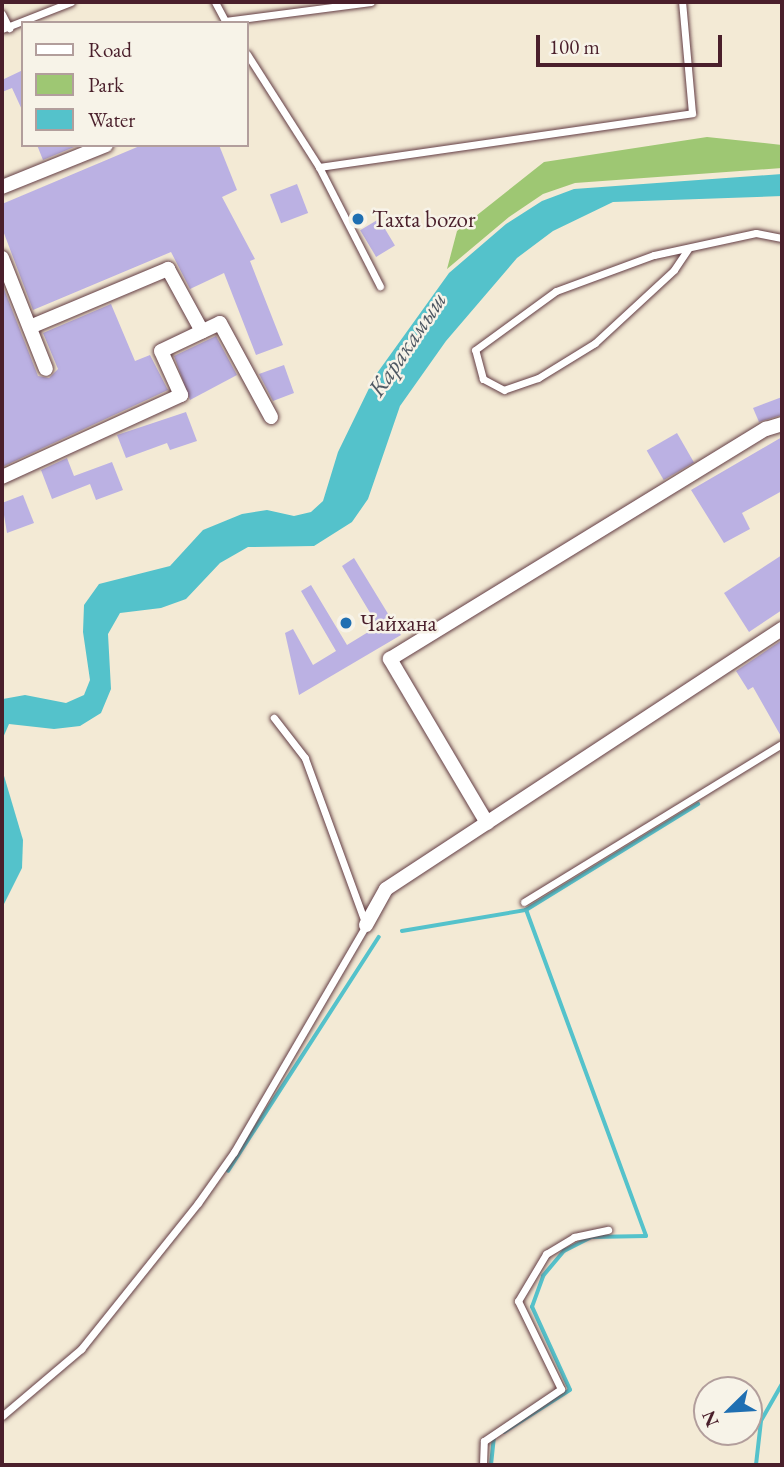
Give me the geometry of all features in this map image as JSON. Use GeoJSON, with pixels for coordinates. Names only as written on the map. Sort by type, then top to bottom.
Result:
{"type":"FeatureCollection","features":[{"type":"Feature","properties":{"kind":"street"},"geometry":{"type":"LineString","coordinates":[[2,187],[101,147]]}},
{"type":"Feature","properties":{"kind":"street"},"geometry":{"type":"LineString","coordinates":[[2,258],[46,369]]}},
{"type":"Feature","properties":{"kind":"street"},"geometry":{"type":"LineString","coordinates":[[30,327],[168,269],[202,331]]}},
{"type":"Feature","properties":{"kind":"street"},"geometry":{"type":"LineString","coordinates":[[2,477],[181,395],[161,351],[220,323],[271,417]]}},
{"type":"Feature","properties":{"kind":"street"},"geometry":{"type":"LineString","coordinates":[[487,823],[390,659],[766,429],[782,424]]}},
{"type":"Feature","properties":{"kind":"street"},"geometry":{"type":"LineString","coordinates":[[366,925],[386,889],[782,629]]}},
{"type":"Feature","properties":{"kind":"lane"},"geometry":{"type":"LineString","coordinates":[[25,21],[71,2]]}},
{"type":"Feature","properties":{"kind":"lane"},"geometry":{"type":"LineString","coordinates":[[215,2],[225,21]]}},
{"type":"Feature","properties":{"kind":"lane"},"geometry":{"type":"LineString","coordinates":[[233,21],[372,2]]}},
{"type":"Feature","properties":{"kind":"lane"},"geometry":{"type":"LineString","coordinates":[[320,167],[692,113],[682,2]]}},
{"type":"Feature","properties":{"kind":"lane"},"geometry":{"type":"LineString","coordinates":[[2,14],[5,29]]}},
{"type":"Feature","properties":{"kind":"lane"},"geometry":{"type":"LineString","coordinates":[[248,56],[320,167],[380,286]]}},
{"type":"Feature","properties":{"kind":"lane"},"geometry":{"type":"LineString","coordinates":[[688,249],[674,270],[595,343],[538,378],[504,390],[483,379],[475,350],[556,291],[610,268],[688,249],[756,233],[782,238]]}},
{"type":"Feature","properties":{"kind":"lane"},"geometry":{"type":"LineString","coordinates":[[2,1416],[80,1349],[198,1203],[234,1152],[366,925],[305,758],[274,718]]}},
{"type":"Feature","properties":{"kind":"lane"},"geometry":{"type":"LineString","coordinates":[[524,902],[782,744]]}},
{"type":"Feature","properties":{"kind":"lane"},"geometry":{"type":"LineString","coordinates":[[483,1465],[484,1441],[561,1389],[518,1301],[524,1289],[546,1254],[574,1237],[608,1230]]}},
{"type":"Feature","properties":{"kind":"green space"},"geometry":{"type":"Polygon","coordinates":[[[707,137],[782,145],[782,168],[575,183],[543,194],[509,217],[447,269],[457,231],[544,162],[707,137]]]}},
{"type":"Feature","properties":{"kind":"water","name":"Каракамыш"},"geometry":{"type":"Polygon","coordinates":[[[782,174],[782,196],[613,202],[553,231],[517,258],[446,341],[400,406],[368,499],[352,522],[314,546],[248,547],[220,563],[186,599],[161,608],[120,613],[108,634],[111,689],[101,713],[80,726],[54,729],[9,724],[2,740],[3,699],[25,695],[66,703],[84,695],[90,680],[83,632],[84,605],[99,584],[170,566],[203,530],[242,514],[267,510],[294,516],[311,512],[323,501],[338,452],[375,376],[449,273],[506,224],[542,201],[574,189],[782,174]]]}},
{"type":"Feature","properties":{"kind":"water"},"geometry":{"type":"Polygon","coordinates":[[[2,769],[23,840],[22,868],[2,908],[2,769]]]}},
{"type":"Feature","properties":{"kind":"building"},"geometry":{"type":"Polygon","coordinates":[[[21,71],[21,108],[12,88],[2,92],[2,80],[21,71]]]}},
{"type":"Feature","properties":{"kind":"building"},"geometry":{"type":"Polygon","coordinates":[[[38,147],[74,147],[43,160],[38,147]]]}},
{"type":"Feature","properties":{"kind":"building"},"geometry":{"type":"Polygon","coordinates":[[[137,147],[220,147],[237,190],[222,197],[255,259],[250,261],[283,345],[256,355],[224,273],[190,289],[171,252],[33,310],[2,228],[2,204],[137,147]]]}},
{"type":"Feature","properties":{"kind":"building"},"geometry":{"type":"Polygon","coordinates":[[[297,184],[308,213],[281,223],[270,194],[297,184]]]}},
{"type":"Feature","properties":{"kind":"building"},"geometry":{"type":"Polygon","coordinates":[[[379,219],[395,246],[376,257],[360,230],[379,219]]]}},
{"type":"Feature","properties":{"kind":"building"},"geometry":{"type":"Polygon","coordinates":[[[2,284],[38,376],[49,378],[58,369],[43,333],[111,304],[135,361],[150,355],[168,390],[2,467],[2,284]]]}},
{"type":"Feature","properties":{"kind":"building"},"geometry":{"type":"Polygon","coordinates":[[[216,336],[237,375],[190,400],[174,356],[216,336]]]}},
{"type":"Feature","properties":{"kind":"building"},"geometry":{"type":"Polygon","coordinates":[[[284,365],[294,393],[273,401],[259,374],[284,365]]]}},
{"type":"Feature","properties":{"kind":"building"},"geometry":{"type":"Polygon","coordinates":[[[782,397],[782,415],[759,422],[753,408],[782,397]]]}},
{"type":"Feature","properties":{"kind":"building"},"geometry":{"type":"Polygon","coordinates":[[[186,412],[197,441],[170,450],[167,443],[126,458],[117,435],[186,412]]]}},
{"type":"Feature","properties":{"kind":"building"},"geometry":{"type":"Polygon","coordinates":[[[677,433],[694,462],[664,480],[647,451],[677,433]]]}},
{"type":"Feature","properties":{"kind":"building"},"geometry":{"type":"Polygon","coordinates":[[[782,437],[782,491],[742,513],[750,529],[724,543],[691,490],[782,437]]]}},
{"type":"Feature","properties":{"kind":"building"},"geometry":{"type":"Polygon","coordinates":[[[67,458],[74,476],[112,462],[123,490],[96,500],[90,484],[52,499],[41,470],[67,458]]]}},
{"type":"Feature","properties":{"kind":"building"},"geometry":{"type":"Polygon","coordinates":[[[23,495],[34,523],[7,533],[2,503],[23,495]]]}},
{"type":"Feature","properties":{"kind":"building"},"geometry":{"type":"Polygon","coordinates":[[[782,555],[782,610],[749,632],[724,593],[782,555]]]}},
{"type":"Feature","properties":{"kind":"building"},"geometry":{"type":"Polygon","coordinates":[[[354,558],[401,635],[299,695],[285,633],[293,629],[313,665],[336,651],[301,591],[311,585],[347,645],[378,626],[342,566],[354,558]]]}},
{"type":"Feature","properties":{"kind":"building"},"geometry":{"type":"Polygon","coordinates":[[[782,640],[782,738],[753,687],[748,690],[736,671],[782,640]]]}},
{"type":"Feature","properties":{"kind":"waterway"},"geometry":{"type":"LineString","coordinates":[[402,931],[526,910],[698,804]]}},
{"type":"Feature","properties":{"kind":"waterway"},"geometry":{"type":"LineString","coordinates":[[504,1432],[570,1390],[532,1307],[543,1276],[564,1251],[592,1237],[646,1236],[526,910]]}},
{"type":"Feature","properties":{"kind":"waterway"},"geometry":{"type":"LineString","coordinates":[[228,1171],[379,937]]}},
{"type":"Feature","properties":{"kind":"waterway"},"geometry":{"type":"LineString","coordinates":[[756,1465],[761,1421],[782,1384]]}},
{"type":"Feature","properties":{"kind":"waterway"},"geometry":{"type":"LineString","coordinates":[[491,1465],[494,1438]]}},
{"type":"Feature","properties":{"kind":"place","name":"Taxta bozor"},"geometry":{"type":"Point","coordinates":[358,219]}},
{"type":"Feature","properties":{"kind":"place","name":"Чайхана"},"geometry":{"type":"Point","coordinates":[346,623]}}]}
